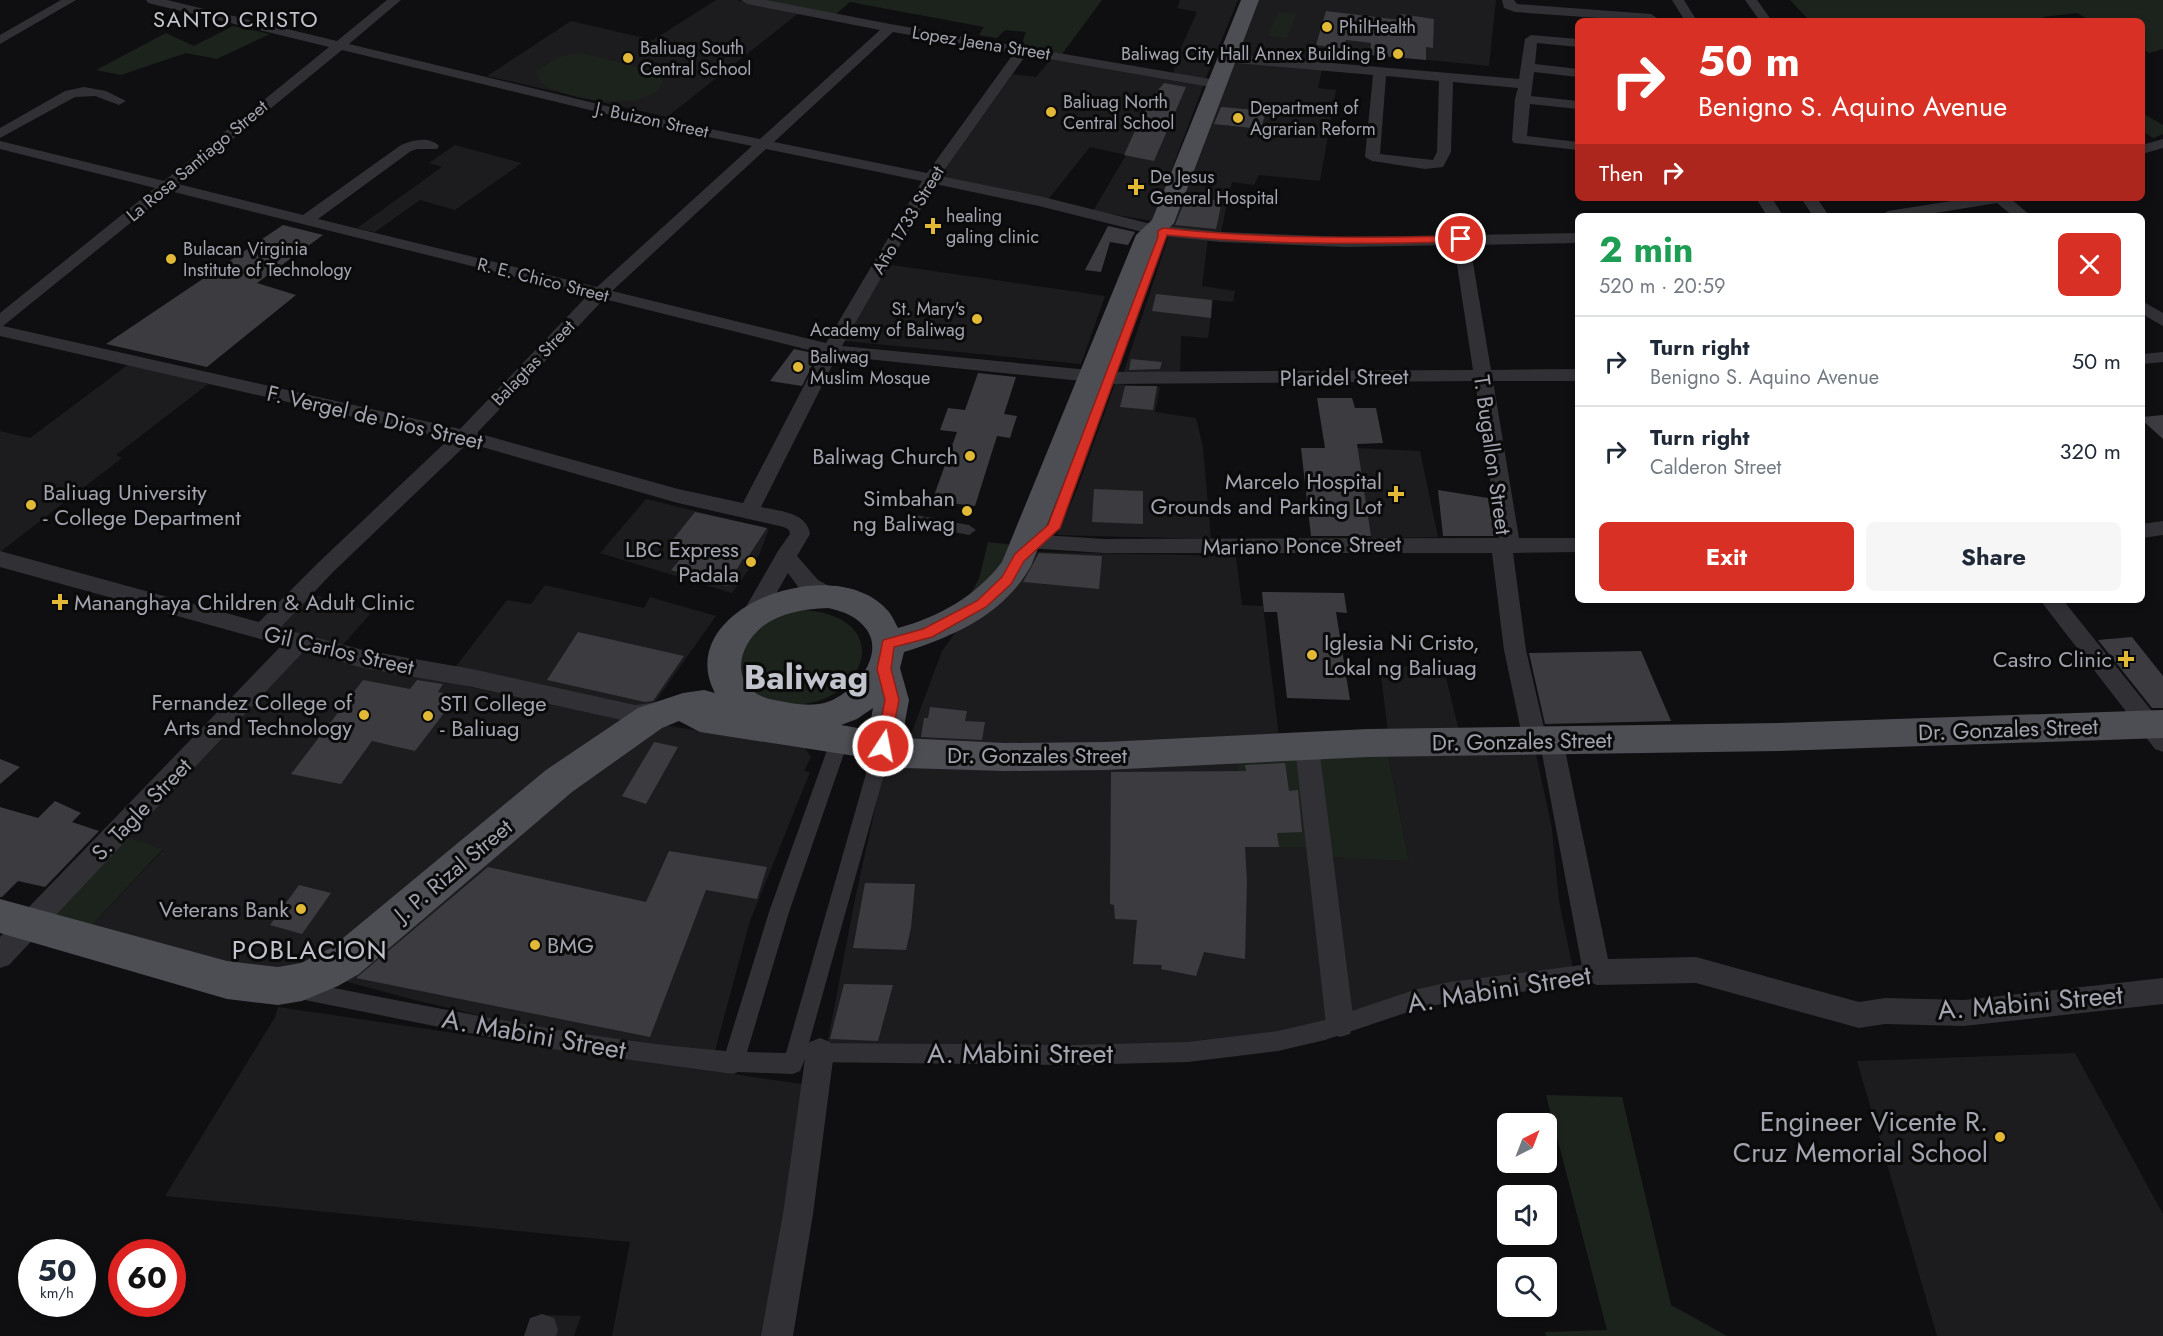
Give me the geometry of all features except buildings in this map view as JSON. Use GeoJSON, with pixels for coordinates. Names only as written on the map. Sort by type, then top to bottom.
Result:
{"type":"FeatureCollection","features":[{"type":"Feature","properties":{"kind":"main road"},"geometry":{"type":"LineString","coordinates":[[883,746],[892,700],[886,656],[883,630],[872,615],[850,602],[828,596],[800,597],[783,601],[750,619],[734,635],[725,654],[724,670],[729,689],[742,704],[754,710],[804,717],[833,714],[866,696],[886,656],[981,604],[1007,580],[1028,547],[1054,528],[1101,377],[1163,237],[1160,228],[1225,58],[1250,0]]}},
{"type":"Feature","properties":{"kind":"main road"},"geometry":{"type":"LineString","coordinates":[[683,706],[713,664],[725,654]]}},
{"type":"Feature","properties":{"kind":"main road","name":"J. P. Rizal Street"},"geometry":{"type":"LineString","coordinates":[[15,920],[227,980],[278,987],[302,982],[345,961],[559,781],[650,718],[683,706],[708,703],[754,710]]}},
{"type":"Feature","properties":{"kind":"main road","name":"Dr. Gonzales Street"},"geometry":{"type":"LineString","coordinates":[[683,706],[700,718],[883,746],[905,754],[1005,757],[1105,756],[1260,747],[1543,740],[2158,730]]}},
{"type":"Feature","properties":{"kind":"street"},"geometry":{"type":"LineString","coordinates":[[0,40],[70,0]]}},
{"type":"Feature","properties":{"kind":"street","name":"J. Buizon Street"},"geometry":{"type":"LineString","coordinates":[[152,0],[580,104],[1160,228],[1220,237],[1346,242],[1575,238]]}},
{"type":"Feature","properties":{"kind":"street"},"geometry":{"type":"LineString","coordinates":[[199,10],[220,0]]}},
{"type":"Feature","properties":{"kind":"street","name":"La Rosa Santiago Street"},"geometry":{"type":"LineString","coordinates":[[0,322],[395,0]]}},
{"type":"Feature","properties":{"kind":"street","name":"Lopez Jaena Street"},"geometry":{"type":"LineString","coordinates":[[747,0],[890,28],[1216,84]]}},
{"type":"Feature","properties":{"kind":"street"},"geometry":{"type":"LineString","coordinates":[[1508,0],[1508,5],[1515,8],[1640,18]]}},
{"type":"Feature","properties":{"kind":"street"},"geometry":{"type":"LineString","coordinates":[[1640,0],[1651,18]]}},
{"type":"Feature","properties":{"kind":"street"},"geometry":{"type":"LineString","coordinates":[[1678,0],[1689,18]]}},
{"type":"Feature","properties":{"kind":"street"},"geometry":{"type":"LineString","coordinates":[[1751,0],[1764,18]]}},
{"type":"Feature","properties":{"kind":"street","name":"Balagtas Street"},"geometry":{"type":"LineString","coordinates":[[263,632],[326,567],[464,436],[599,294],[890,28]]}},
{"type":"Feature","properties":{"kind":"street"},"geometry":{"type":"LineString","coordinates":[[1575,43],[1531,39],[1522,99],[1519,140],[1575,146]]}},
{"type":"Feature","properties":{"kind":"street","name":"Año 1733 Street"},"geometry":{"type":"LineString","coordinates":[[747,513],[831,351],[931,178],[1023,50]]}},
{"type":"Feature","properties":{"kind":"street"},"geometry":{"type":"LineString","coordinates":[[1225,58],[1525,84]]}},
{"type":"Feature","properties":{"kind":"street"},"geometry":{"type":"LineString","coordinates":[[1527,67],[1575,73]]}},
{"type":"Feature","properties":{"kind":"street"},"geometry":{"type":"LineString","coordinates":[[1380,72],[1372,157],[1425,165],[1438,164],[1444,152],[1446,78]]}},
{"type":"Feature","properties":{"kind":"street"},"geometry":{"type":"LineString","coordinates":[[0,134],[69,94],[95,90],[120,101]]}},
{"type":"Feature","properties":{"kind":"street"},"geometry":{"type":"LineString","coordinates":[[1522,99],[1575,105]]}},
{"type":"Feature","properties":{"kind":"street"},"geometry":{"type":"LineString","coordinates":[[2145,149],[2163,143]]}},
{"type":"Feature","properties":{"kind":"street"},"geometry":{"type":"LineString","coordinates":[[306,220],[406,148],[416,144],[432,146]]}},
{"type":"Feature","properties":{"kind":"street","name":"R. E. Chico Street"},"geometry":{"type":"LineString","coordinates":[[0,145],[831,351],[1101,377]]}},
{"type":"Feature","properties":{"kind":"street"},"geometry":{"type":"LineString","coordinates":[[1906,201],[1916,213],[1982,201]]}},
{"type":"Feature","properties":{"kind":"street"},"geometry":{"type":"LineString","coordinates":[[2003,201],[2019,213]]}},
{"type":"Feature","properties":{"kind":"street","name":"T. Bugallon Street"},"geometry":{"type":"LineString","coordinates":[[1461,239],[1509,538],[1502,551],[1515,650],[1543,740],[1597,972]]}},
{"type":"Feature","properties":{"kind":"street"},"geometry":{"type":"LineString","coordinates":[[2145,308],[2163,321]]}},
{"type":"Feature","properties":{"kind":"street","name":"F. Vergel de Dios Street"},"geometry":{"type":"LineString","coordinates":[[0,331],[464,436],[747,513]]}},
{"type":"Feature","properties":{"kind":"street"},"geometry":{"type":"LineString","coordinates":[[2145,359],[2163,357]]}},
{"type":"Feature","properties":{"kind":"street","name":"Plaridel Street"},"geometry":{"type":"LineString","coordinates":[[1101,377],[1283,379],[1482,374],[1575,375]]}},
{"type":"Feature","properties":{"kind":"street"},"geometry":{"type":"LineString","coordinates":[[747,513],[790,521],[799,527],[800,534],[750,619]]}},
{"type":"Feature","properties":{"kind":"street"},"geometry":{"type":"LineString","coordinates":[[916,520],[969,530]]}},
{"type":"Feature","properties":{"kind":"street"},"geometry":{"type":"LineString","coordinates":[[2145,531],[2163,528]]}},
{"type":"Feature","properties":{"kind":"street","name":"Mariano Ponce Street"},"geometry":{"type":"LineString","coordinates":[[1028,547],[1575,545]]}},
{"type":"Feature","properties":{"kind":"street"},"geometry":{"type":"LineString","coordinates":[[786,556],[810,586],[828,596]]}},
{"type":"Feature","properties":{"kind":"street","name":"Gil Carlos Street"},"geometry":{"type":"LineString","coordinates":[[0,559],[363,659],[472,678],[635,714],[683,706]]}},
{"type":"Feature","properties":{"kind":"street"},"geometry":{"type":"LineString","coordinates":[[2053,603],[2158,730]]}},
{"type":"Feature","properties":{"kind":"street","name":"S. Tagle Street"},"geometry":{"type":"LineString","coordinates":[[0,956],[15,920],[300,641]]}},
{"type":"Feature","properties":{"kind":"street"},"geometry":{"type":"LineString","coordinates":[[733,1064],[779,912],[840,739]]}},
{"type":"Feature","properties":{"kind":"street"},"geometry":{"type":"LineString","coordinates":[[777,1336],[798,1214],[803,1056],[883,746]]}},
{"type":"Feature","properties":{"kind":"street"},"geometry":{"type":"LineString","coordinates":[[1307,747],[1340,1024]]}},
{"type":"Feature","properties":{"kind":"street","name":"A. Mabini Street"},"geometry":{"type":"LineString","coordinates":[[278,987],[581,1046],[733,1064],[803,1056],[1188,1052],[1278,1041],[1414,1000],[1450,992],[1597,972],[1696,970],[1859,1015],[1886,1011],[1964,1013],[2163,991]]}},
{"type":"Feature","properties":{"kind":"shaded area","name":"Baliuag South Central School"},"geometry":{"type":"Polygon","coordinates":[[[716,0],[736,0],[800,12],[667,117],[487,76],[571,21],[653,40],[716,0]]]}},
{"type":"Feature","properties":{"kind":"shaded area"},"geometry":{"type":"Polygon","coordinates":[[[762,0],[1102,0],[1062,54],[1021,46],[1026,32],[1005,30],[997,38],[979,35],[984,27],[850,2],[835,15],[762,0]]]}},
{"type":"Feature","properties":{"kind":"shaded area"},"geometry":{"type":"Polygon","coordinates":[[[1180,0],[1238,0],[1205,80],[1173,74],[1179,52],[1197,12],[1177,8],[1180,0]]]}},
{"type":"Feature","properties":{"kind":"shaded area"},"geometry":{"type":"Polygon","coordinates":[[[1256,0],[1496,0],[1489,66],[1327,50],[1328,62],[1235,56],[1256,0]]]}},
{"type":"Feature","properties":{"kind":"shaded area"},"geometry":{"type":"Polygon","coordinates":[[[1790,0],[2163,0],[2163,49],[2149,53],[2145,51],[2145,18],[2086,18],[2077,13],[2043,17],[2044,18],[1807,18],[1790,0]]]}},
{"type":"Feature","properties":{"kind":"shaded area"},"geometry":{"type":"Polygon","coordinates":[[[1278,12],[1296,14],[1287,38],[1268,36],[1278,12]]]}},
{"type":"Feature","properties":{"kind":"shaded area"},"geometry":{"type":"Polygon","coordinates":[[[233,26],[270,34],[217,59],[186,53],[121,75],[96,70],[166,33],[194,46],[233,26]]]}},
{"type":"Feature","properties":{"kind":"shaded area"},"geometry":{"type":"Polygon","coordinates":[[[571,54],[586,54],[657,72],[663,81],[656,92],[642,98],[604,101],[565,94],[539,81],[536,71],[557,58],[571,54]]]}},
{"type":"Feature","properties":{"kind":"shaded area","name":"Baliuag North Central School"},"geometry":{"type":"Polygon","coordinates":[[[1052,58],[1204,84],[1152,221],[1093,211],[1126,155],[1090,147],[1047,201],[938,177],[1013,74],[1036,77],[1052,58]]]}},
{"type":"Feature","properties":{"kind":"shaded area"},"geometry":{"type":"Polygon","coordinates":[[[1232,61],[1322,70],[1318,88],[1336,90],[1320,181],[1259,175],[1254,185],[1232,182],[1221,232],[1169,229],[1232,61]]]}},
{"type":"Feature","properties":{"kind":"shaded area"},"geometry":{"type":"Polygon","coordinates":[[[2145,115],[2163,125],[2163,134],[2153,138],[2145,133],[2145,115]]]}},
{"type":"Feature","properties":{"kind":"shaded area"},"geometry":{"type":"Polygon","coordinates":[[[455,145],[522,163],[455,210],[420,200],[375,232],[357,228],[442,167],[429,163],[455,145]]]}},
{"type":"Feature","properties":{"kind":"shaded area"},"geometry":{"type":"Polygon","coordinates":[[[1169,235],[1208,238],[1202,286],[1235,291],[1233,302],[1213,300],[1208,338],[1181,336],[1180,374],[1123,374],[1169,235]]]}},
{"type":"Feature","properties":{"kind":"shaded area","name":"St. Mary's Academy of Baliwag"},"geometry":{"type":"Polygon","coordinates":[[[885,264],[1105,296],[1081,364],[845,341],[885,264]]]}},
{"type":"Feature","properties":{"kind":"shaded area","name":"Baliuag University - College Department"},"geometry":{"type":"Polygon","coordinates":[[[129,364],[208,384],[116,455],[122,458],[0,552],[0,431],[30,438],[129,364]]]}},
{"type":"Feature","properties":{"kind":"shaded area"},"geometry":{"type":"Polygon","coordinates":[[[1115,384],[1160,387],[1155,412],[1196,418],[1203,447],[1211,539],[1057,535],[1078,487],[1115,384]]]}},
{"type":"Feature","properties":{"kind":"shaded area","name":"Marcelo Hospital Grounds and Parking Lot"},"geometry":{"type":"Polygon","coordinates":[[[1357,448],[1420,451],[1438,537],[1371,538],[1357,448]]]}},
{"type":"Feature","properties":{"kind":"shaded area"},"geometry":{"type":"Polygon","coordinates":[[[646,499],[769,529],[759,555],[732,593],[600,553],[646,499]]]}},
{"type":"Feature","properties":{"kind":"shaded area"},"geometry":{"type":"Polygon","coordinates":[[[988,542],[1014,545],[992,580],[965,603],[979,579],[988,542]]]}},
{"type":"Feature","properties":{"kind":"shaded area"},"geometry":{"type":"Polygon","coordinates":[[[1033,552],[1236,556],[1242,605],[1263,606],[1279,736],[1156,744],[907,745],[942,651],[958,629],[1033,552]]]}},
{"type":"Feature","properties":{"kind":"shaded area"},"geometry":{"type":"Polygon","coordinates":[[[545,585],[644,608],[650,597],[716,616],[653,705],[642,708],[453,670],[507,600],[531,604],[545,585]]]}},
{"type":"Feature","properties":{"kind":"shaded area"},"geometry":{"type":"Polygon","coordinates":[[[308,593],[372,612],[341,647],[271,631],[308,593]]]}},
{"type":"Feature","properties":{"kind":"shaded area"},"geometry":{"type":"Polygon","coordinates":[[[801,610],[833,616],[852,628],[861,644],[860,662],[851,680],[834,694],[812,703],[772,704],[765,702],[740,682],[739,651],[765,624],[780,616],[801,610]]]}},
{"type":"Feature","properties":{"kind":"shaded area"},"geometry":{"type":"Polygon","coordinates":[[[299,650],[627,721],[335,951],[310,964],[263,972],[90,927],[163,850],[120,835],[299,650]]]}},
{"type":"Feature","properties":{"kind":"shaded area"},"geometry":{"type":"Polygon","coordinates":[[[1443,665],[1459,731],[1388,733],[1380,667],[1443,665]]]}},
{"type":"Feature","properties":{"kind":"shaded area"},"geometry":{"type":"Polygon","coordinates":[[[657,724],[805,748],[811,757],[804,771],[810,772],[750,921],[713,1058],[584,1040],[344,981],[473,864],[657,724]]]}},
{"type":"Feature","properties":{"kind":"shaded area"},"geometry":{"type":"Polygon","coordinates":[[[1535,749],[1552,829],[1559,901],[1573,969],[1275,1037],[1166,1047],[827,1045],[855,899],[886,759],[1237,758],[1330,847],[1409,861],[1388,754],[1535,749]]]}},
{"type":"Feature","properties":{"kind":"shaded area"},"geometry":{"type":"Polygon","coordinates":[[[1388,754],[1409,861],[1330,857],[1329,847],[1246,847],[1237,758],[1388,754]]]}},
{"type":"Feature","properties":{"kind":"shaded area"},"geometry":{"type":"Polygon","coordinates":[[[120,835],[163,849],[90,927],[46,914],[120,835]]]}},
{"type":"Feature","properties":{"kind":"shaded area"},"geometry":{"type":"Polygon","coordinates":[[[278,1007],[815,1086],[787,1336],[612,1336],[630,1242],[165,1196],[275,1017],[278,1007]]]}},
{"type":"Feature","properties":{"kind":"shaded area","name":"Engineer Vicente R. Cruz Memorial School"},"geometry":{"type":"Polygon","coordinates":[[[2075,1053],[2163,1214],[2163,1336],[1937,1336],[1857,1061],[2075,1053]]]}},
{"type":"Feature","properties":{"kind":"shaded area"},"geometry":{"type":"Polygon","coordinates":[[[1546,1095],[1622,1097],[1671,1305],[1727,1336],[1546,1336],[1545,1332],[1607,1330],[1557,1137],[1557,1113],[1551,1113],[1546,1095]]]}},
{"type":"Feature","properties":{"kind":"shaded area"},"geometry":{"type":"Polygon","coordinates":[[[546,1315],[581,1316],[574,1336],[537,1336],[546,1315]]]}},
{"type":"Feature","properties":{"kind":"place","name":"PhilHealth"},"geometry":{"type":"Point","coordinates":[1327,27]}},
{"type":"Feature","properties":{"kind":"place","name":"Baliwag City Hall Annex Building B"},"geometry":{"type":"Point","coordinates":[1398,54]}},
{"type":"Feature","properties":{"kind":"place","name":"Baliuag South Central School"},"geometry":{"type":"Point","coordinates":[628,58]}},
{"type":"Feature","properties":{"kind":"place","name":"Baliuag North Central School"},"geometry":{"type":"Point","coordinates":[1051,112]}},
{"type":"Feature","properties":{"kind":"place","name":"Department of Agrarian Reform"},"geometry":{"type":"Point","coordinates":[1238,118]}},
{"type":"Feature","properties":{"kind":"place","name":"De Jesus General Hospital"},"geometry":{"type":"Point","coordinates":[1136,187]}},
{"type":"Feature","properties":{"kind":"place","name":"healing galing clinic"},"geometry":{"type":"Point","coordinates":[933,226]}},
{"type":"Feature","properties":{"kind":"place","name":"Bulacan Virginia Institute of Technology"},"geometry":{"type":"Point","coordinates":[171,259]}},
{"type":"Feature","properties":{"kind":"place","name":"St. Mary's Academy of Baliwag"},"geometry":{"type":"Point","coordinates":[977,319]}},
{"type":"Feature","properties":{"kind":"place","name":"Baliwag Muslim Mosque"},"geometry":{"type":"Point","coordinates":[798,367]}},
{"type":"Feature","properties":{"kind":"place","name":"Baliwag Church"},"geometry":{"type":"Point","coordinates":[970,456]}},
{"type":"Feature","properties":{"kind":"place","name":"Marcelo Hospital Grounds and Parking Lot"},"geometry":{"type":"Point","coordinates":[1396,494]}},
{"type":"Feature","properties":{"kind":"place","name":"Baliuag University - College Department"},"geometry":{"type":"Point","coordinates":[31,505]}},
{"type":"Feature","properties":{"kind":"place","name":"Simbahan ng Baliwag"},"geometry":{"type":"Point","coordinates":[967,511]}},
{"type":"Feature","properties":{"kind":"place","name":"LBC Express Padala"},"geometry":{"type":"Point","coordinates":[751,562]}},
{"type":"Feature","properties":{"kind":"place","name":"Mananghaya Children & Adult Clinic"},"geometry":{"type":"Point","coordinates":[60,602]}},
{"type":"Feature","properties":{"kind":"place","name":"Iglesia Ni Cristo, Lokal ng Baliuag"},"geometry":{"type":"Point","coordinates":[1312,655]}},
{"type":"Feature","properties":{"kind":"place","name":"Castro Clinic"},"geometry":{"type":"Point","coordinates":[2126,659]}},
{"type":"Feature","properties":{"kind":"place","name":"Fernandez College of Arts and Technology"},"geometry":{"type":"Point","coordinates":[364,715]}},
{"type":"Feature","properties":{"kind":"place","name":"STI College - Baliuag"},"geometry":{"type":"Point","coordinates":[428,716]}},
{"type":"Feature","properties":{"kind":"place","name":"Veterans Bank"},"geometry":{"type":"Point","coordinates":[301,909]}},
{"type":"Feature","properties":{"kind":"place","name":"BMG"},"geometry":{"type":"Point","coordinates":[535,945]}},
{"type":"Feature","properties":{"kind":"place","name":"Engineer Vicente R. Cruz Memorial School"},"geometry":{"type":"Point","coordinates":[2000,1137]}},
{"type":"Feature","properties":{"kind":"district","name":"SANTO CRISTO"},"geometry":{"type":"Point","coordinates":[236,19]}},
{"type":"Feature","properties":{"kind":"district","name":"Baliwag"},"geometry":{"type":"Point","coordinates":[806,677]}},
{"type":"Feature","properties":{"kind":"district","name":"POBLACION"},"geometry":{"type":"Point","coordinates":[310,950]}},
{"type":"Feature","properties":{"kind":"route"},"geometry":{"type":"LineString","coordinates":[[883,746],[892,700],[884,669],[888,656],[887,644],[927,633],[981,604],[1007,580],[1020,558],[1054,528],[1163,237],[1163,231],[1220,237],[1346,242],[1461,239]]}}]}
